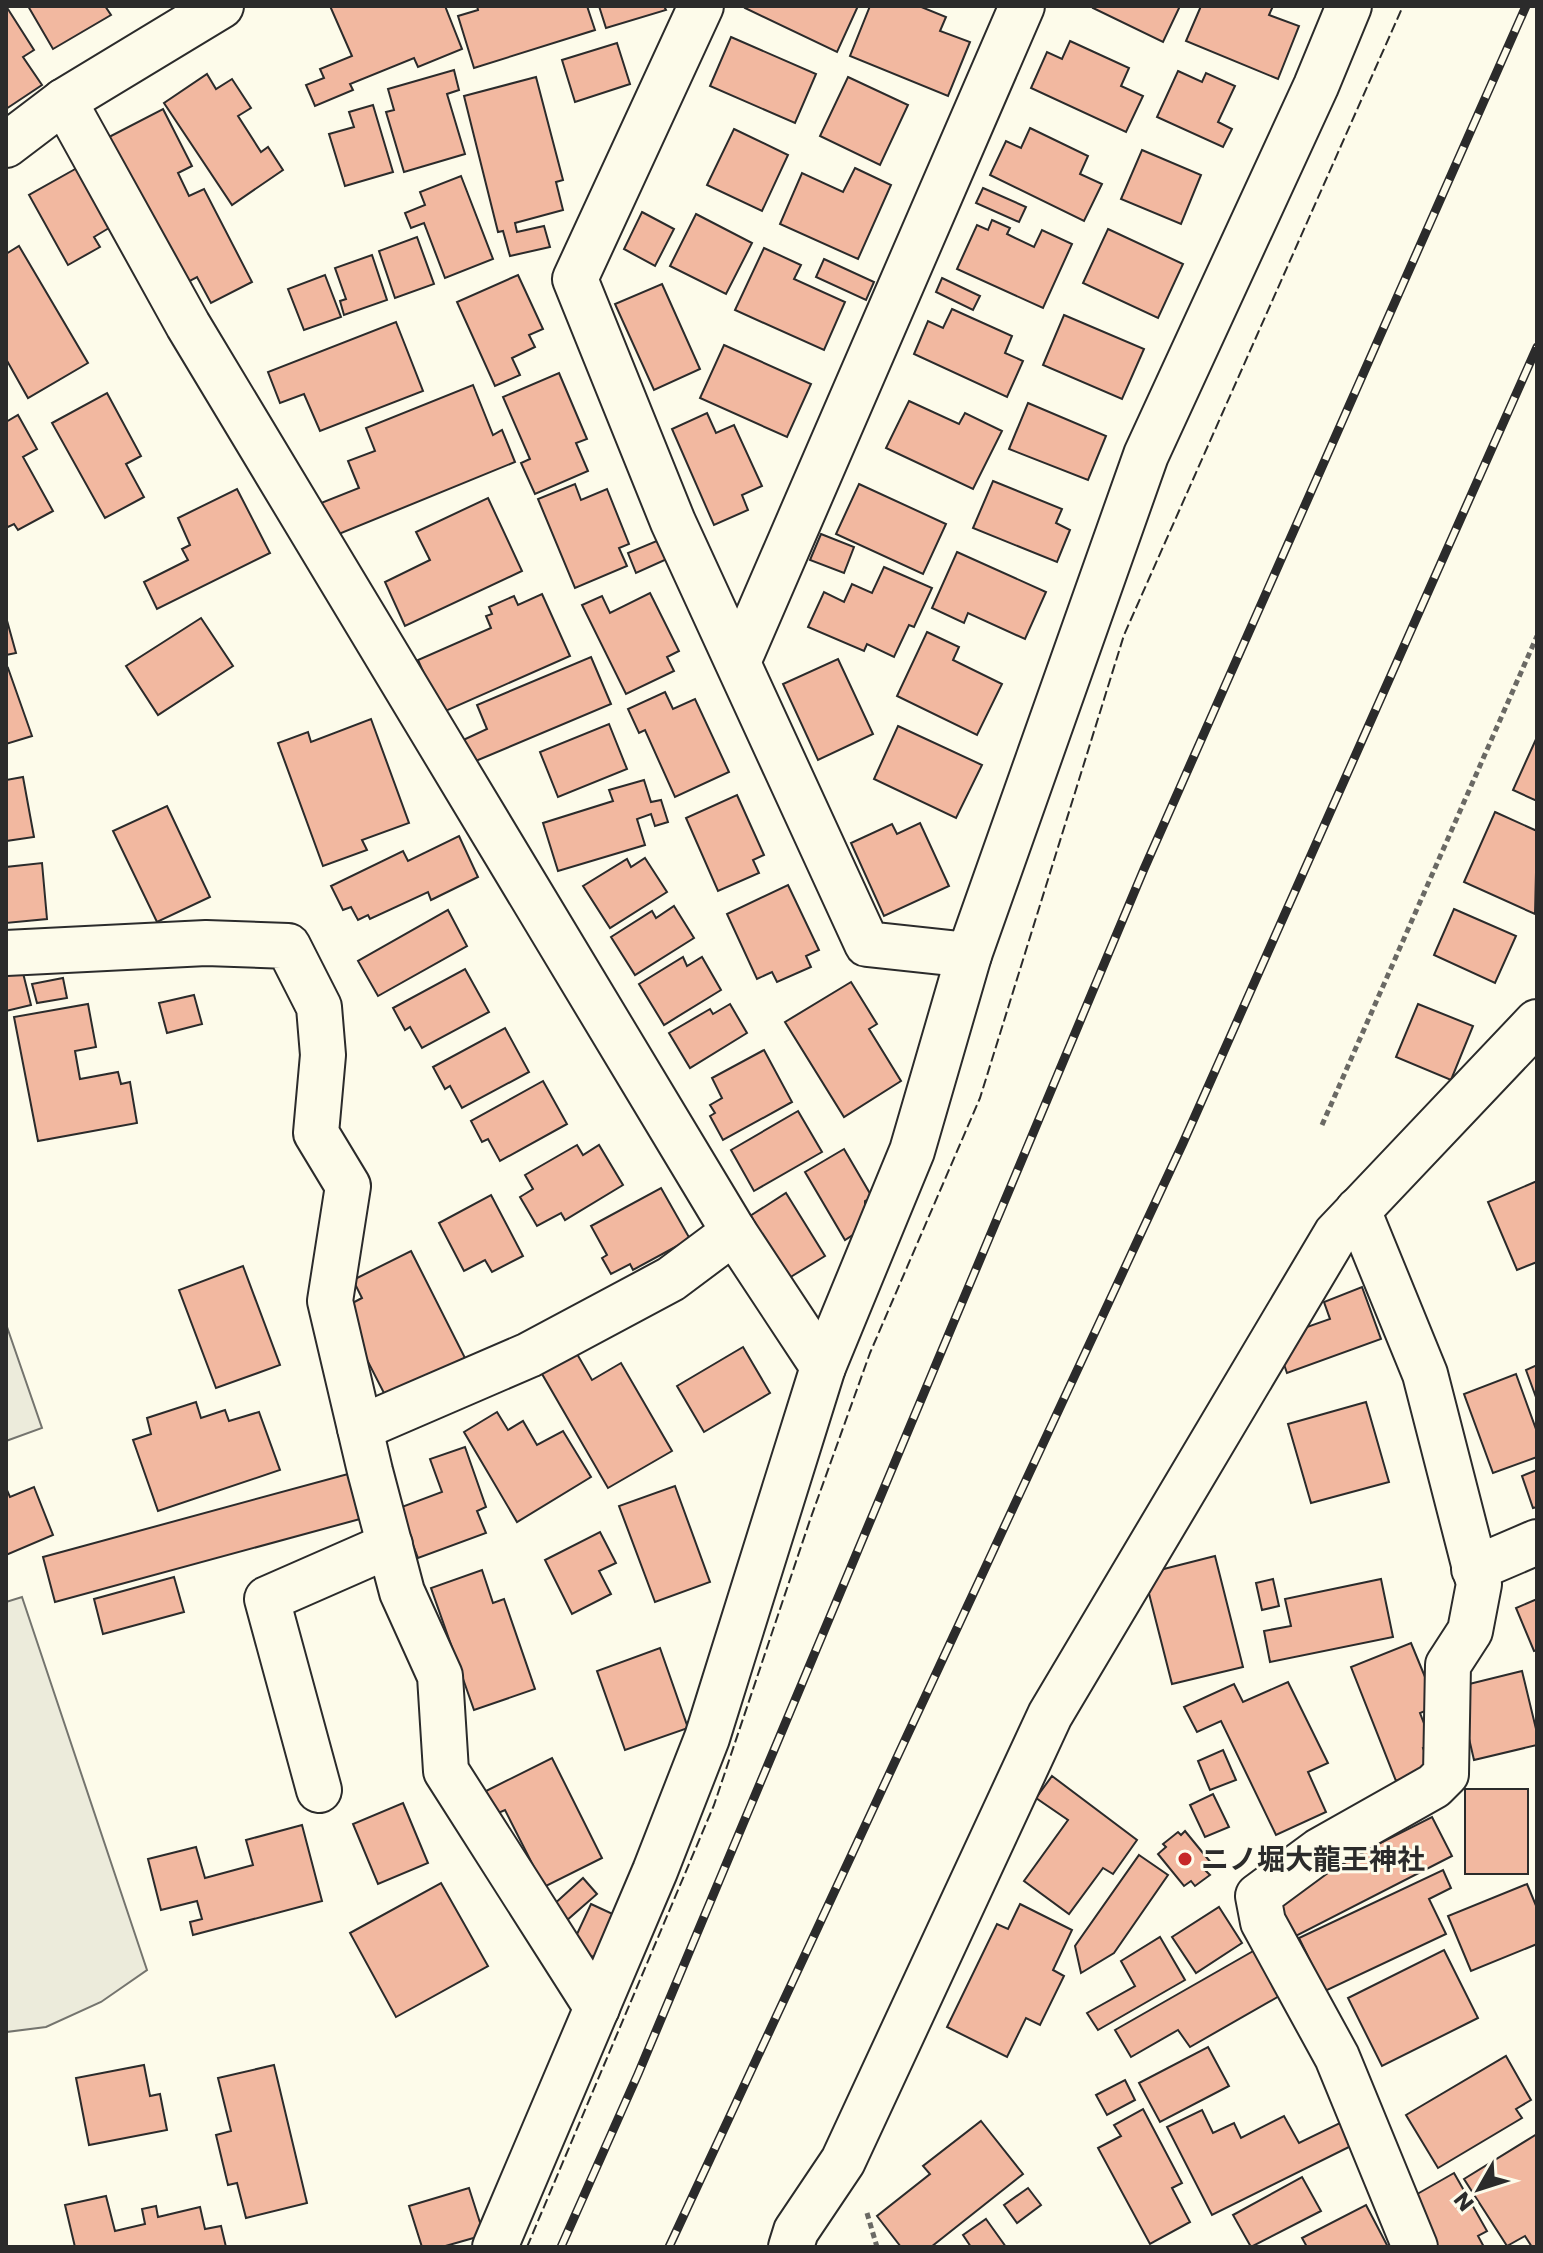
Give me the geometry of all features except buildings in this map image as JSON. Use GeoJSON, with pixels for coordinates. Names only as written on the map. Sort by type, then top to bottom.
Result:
{"type":"FeatureCollection","features":[{"type":"Feature","properties":{"kind":"street"},"geometry":{"type":"LineString","coordinates":[[6,145],[64,101],[221,6]]}},
{"type":"Feature","properties":{"kind":"street"},"geometry":{"type":"LineString","coordinates":[[701,6],[575,279],[673,522],[867,944],[969,955]]}},
{"type":"Feature","properties":{"kind":"street"},"geometry":{"type":"LineString","coordinates":[[738,662],[1022,6]]}},
{"type":"Feature","properties":{"kind":"street"},"geometry":{"type":"LineString","coordinates":[[495,2247],[655,1871],[707,1738],[823,1367],[912,1151],[969,955],[1146,455],[1316,86],[1349,6]]}},
{"type":"Feature","properties":{"kind":"street"},"geometry":{"type":"LineString","coordinates":[[64,101],[188,325],[734,1232],[823,1367]]}},
{"type":"Feature","properties":{"kind":"street"},"geometry":{"type":"LineString","coordinates":[[6,953],[206,943],[288,946],[319,1007],[323,1055],[316,1133],[348,1186],[330,1301],[402,1592],[440,1676],[446,1771],[597,2008]]}},
{"type":"Feature","properties":{"kind":"street"},"geometry":{"type":"LineString","coordinates":[[791,2247],[796,2231],[843,2161],[1050,1715],[1336,1234],[1537,1022]]}},
{"type":"Feature","properties":{"kind":"street"},"geometry":{"type":"LineString","coordinates":[[1358,1210],[1425,1374],[1479,1584],[1470,1631],[1448,1665],[1446,1774],[1434,1786],[1319,1851],[1258,1896],[1263,1922],[1337,2057],[1415,2247]]}},
{"type":"Feature","properties":{"kind":"street"},"geometry":{"type":"LineString","coordinates":[[360,1428],[529,1355],[671,1279],[734,1232]]}},
{"type":"Feature","properties":{"kind":"street"},"geometry":{"type":"LineString","coordinates":[[1474,1569],[1537,1542]]}},
{"type":"Feature","properties":{"kind":"street"},"geometry":{"type":"LineString","coordinates":[[319,1790],[267,1599],[390,1545]]}},
{"type":"Feature","properties":{"kind":"path"},"geometry":{"type":"LineString","coordinates":[[1322,1125],[1537,636]]}},
{"type":"Feature","properties":{"kind":"shaded area"},"geometry":{"type":"Polygon","coordinates":[[[6,1324],[42,1428],[6,1441],[6,1324]]]}},
{"type":"Feature","properties":{"kind":"shaded area"},"geometry":{"type":"Polygon","coordinates":[[[22,1597],[147,1970],[101,2002],[46,2027],[6,2032],[6,1602],[22,1597]]]}},
{"type":"Feature","properties":{"kind":"railway"},"geometry":{"type":"LineString","coordinates":[[561,2247],[638,2074],[1144,869],[1526,6]]}},
{"type":"Feature","properties":{"kind":"railway"},"geometry":{"type":"LineString","coordinates":[[669,2247],[1183,1143],[1537,347]]}},
{"type":"Feature","properties":{"kind":"fence"},"geometry":{"type":"LineString","coordinates":[[527,2247],[714,1805],[870,1353],[980,1098],[1124,635],[1403,6]]}},
{"type":"Feature","properties":{"kind":"place","name":"ニノ堀大龍王神社"},"geometry":{"type":"Point","coordinates":[1185,1859]}}]}
